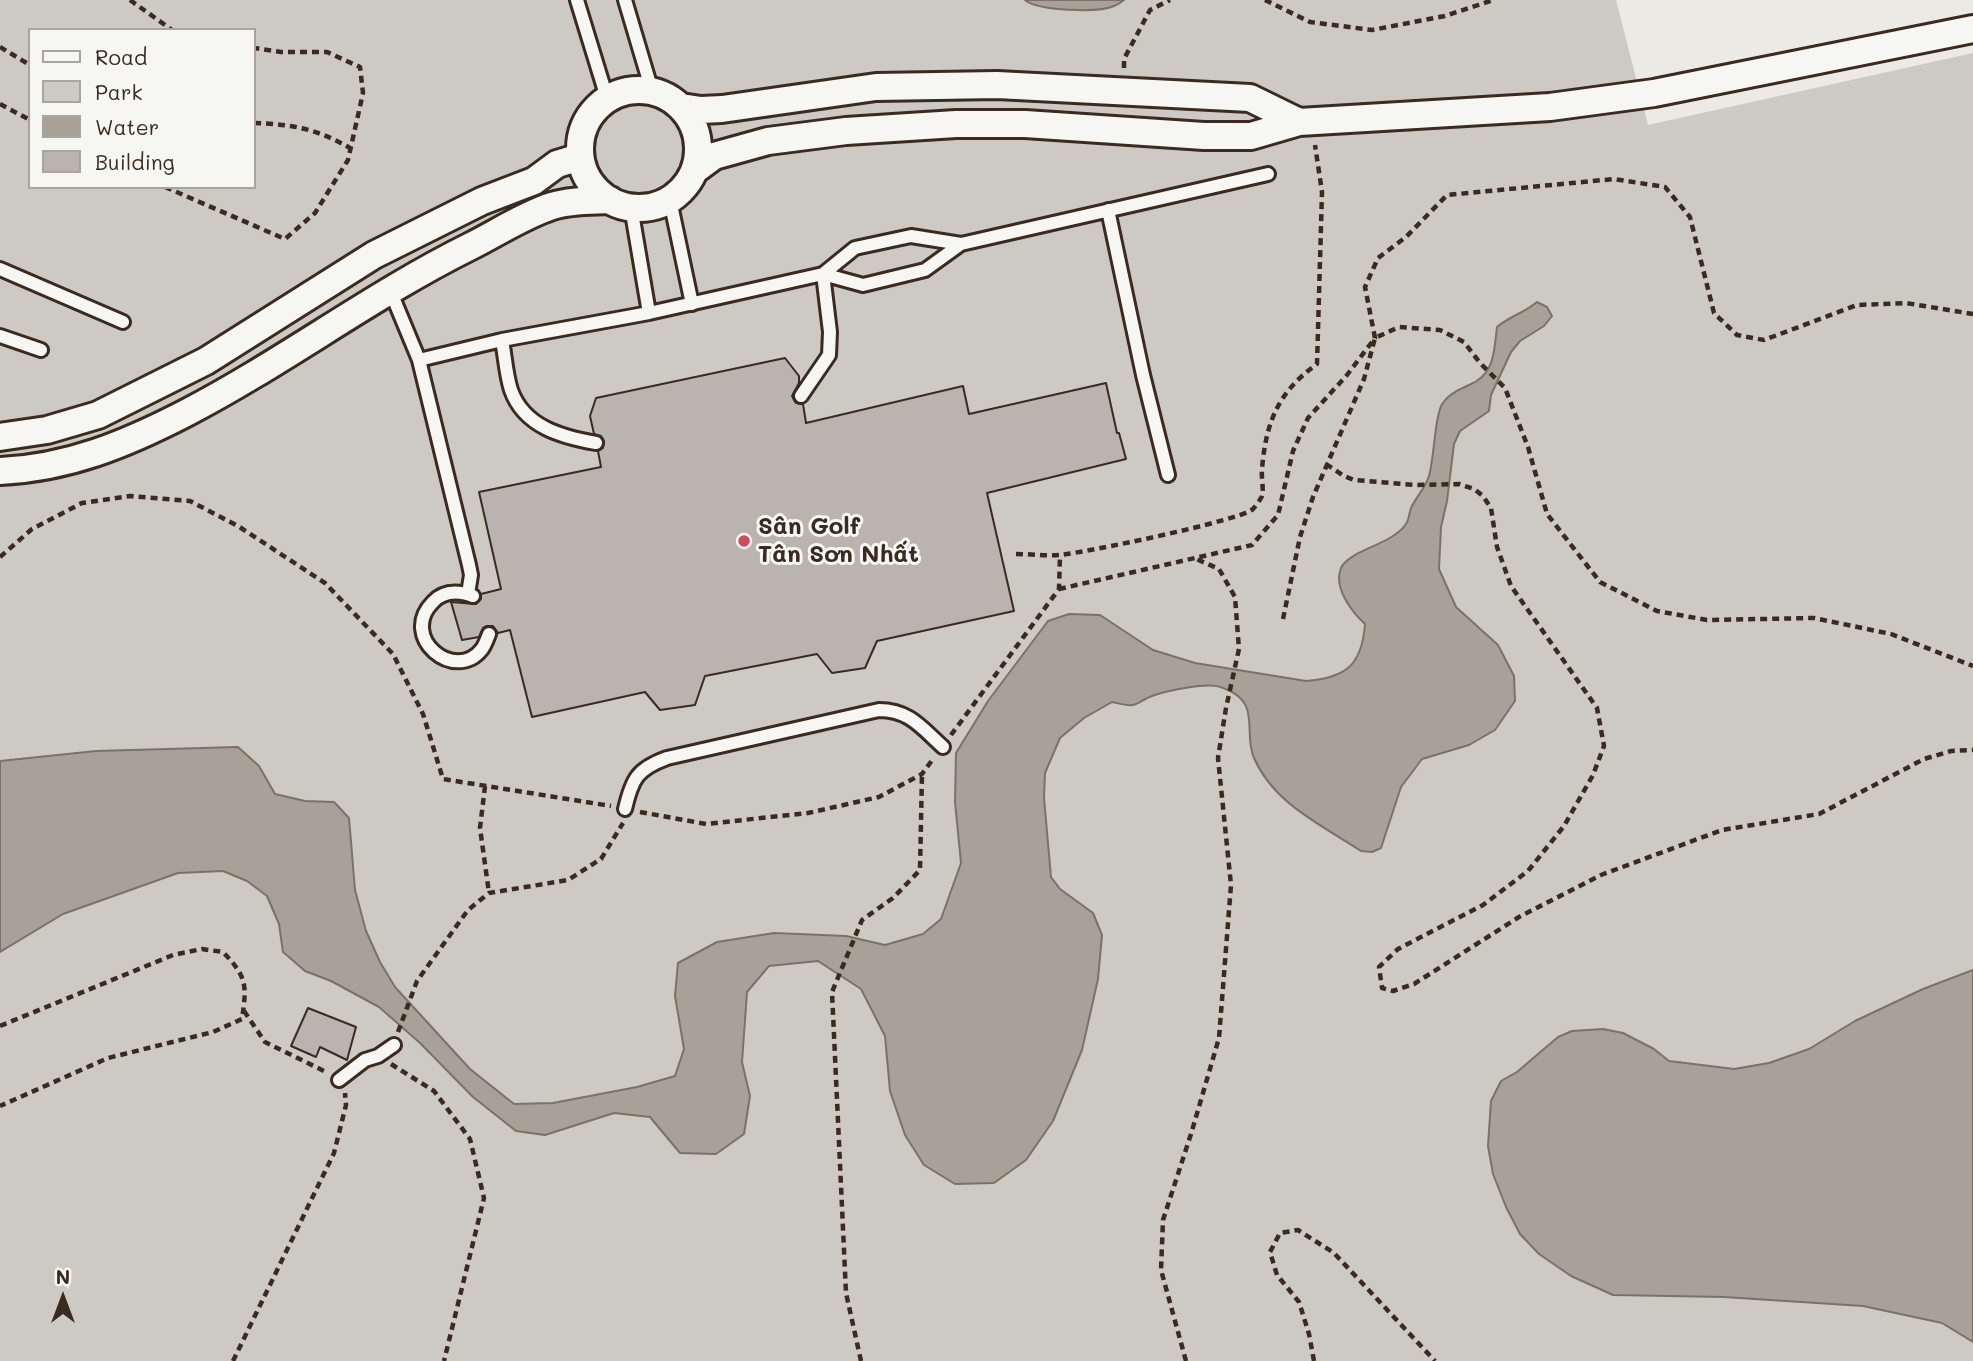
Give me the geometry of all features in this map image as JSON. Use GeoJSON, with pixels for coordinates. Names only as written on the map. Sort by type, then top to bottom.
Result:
{"type":"FeatureCollection","features":[{"type":"Feature","properties":{"kind":"street"},"geometry":{"type":"LineString","coordinates":[[695,170],[714,156],[781,139],[846,131],[956,124],[1046,125],[1204,136],[1251,136],[1305,122],[1550,107],[1641,95],[1973,29]]}},
{"type":"Feature","properties":{"kind":"street"},"geometry":{"type":"LineString","coordinates":[[681,107],[722,109],[876,87],[997,85],[1250,98],[1305,122]]}},
{"type":"Feature","properties":{"kind":"street"},"geometry":{"type":"LineString","coordinates":[[1046,87],[1046,125]]}},
{"type":"Feature","properties":{"kind":"street"},"geometry":{"type":"LineString","coordinates":[[0,471],[28,470],[92,455],[135,439],[215,398],[306,344],[390,289],[445,258],[551,206],[572,202],[620,204],[657,205],[670,200],[685,187],[695,170],[697,136],[691,120],[681,107],[673,100],[652,91],[637,89],[607,98],[590,114],[581,134],[580,157],[590,182],[620,204]]}},
{"type":"Feature","properties":{"kind":"street"},"geometry":{"type":"LineString","coordinates":[[0,437],[47,430],[98,415],[206,361],[374,255],[482,201],[534,181],[557,164],[580,157]]}},
{"type":"Feature","properties":{"kind":"street"},"geometry":{"type":"LineString","coordinates":[[284,312],[306,344]]}},
{"type":"Feature","properties":{"kind":"lane"},"geometry":{"type":"LineString","coordinates":[[577,0],[607,98]]}},
{"type":"Feature","properties":{"kind":"lane"},"geometry":{"type":"LineString","coordinates":[[625,0],[652,91]]}},
{"type":"Feature","properties":{"kind":"lane"},"geometry":{"type":"LineString","coordinates":[[419,360],[502,340],[649,313],[824,274],[855,248],[911,236],[961,244],[1268,174]]}},
{"type":"Feature","properties":{"kind":"lane"},"geometry":{"type":"LineString","coordinates":[[670,200],[692,304]]}},
{"type":"Feature","properties":{"kind":"lane"},"geometry":{"type":"LineString","coordinates":[[620,204],[649,313]]}},
{"type":"Feature","properties":{"kind":"lane"},"geometry":{"type":"LineString","coordinates":[[1108,210],[1143,375],[1168,475]]}},
{"type":"Feature","properties":{"kind":"lane"},"geometry":{"type":"LineString","coordinates":[[824,274],[863,285],[925,270],[961,244]]}},
{"type":"Feature","properties":{"kind":"lane"},"geometry":{"type":"LineString","coordinates":[[0,269],[123,322]]}},
{"type":"Feature","properties":{"kind":"lane"},"geometry":{"type":"LineString","coordinates":[[802,396],[829,355],[831,332],[824,274]]}},
{"type":"Feature","properties":{"kind":"lane"},"geometry":{"type":"LineString","coordinates":[[390,289],[419,360],[471,575],[471,595],[448,592],[436,598],[423,618],[422,631],[426,643],[434,653],[445,659],[458,661],[471,658],[481,650],[489,634]]}},
{"type":"Feature","properties":{"kind":"lane"},"geometry":{"type":"LineString","coordinates":[[0,336],[41,351]]}},
{"type":"Feature","properties":{"kind":"lane"},"geometry":{"type":"LineString","coordinates":[[502,340],[511,391],[527,415],[543,428],[567,438],[596,443]]}},
{"type":"Feature","properties":{"kind":"lane"},"geometry":{"type":"LineString","coordinates":[[628,809],[631,783],[651,764],[667,758],[879,710],[894,710],[905,714],[943,747]]}},
{"type":"Feature","properties":{"kind":"lane"},"geometry":{"type":"LineString","coordinates":[[339,1080],[365,1060],[379,1056],[394,1045]]}},
{"type":"Feature","properties":{"kind":"path"},"geometry":{"type":"LineString","coordinates":[[130,0],[169,28]]}},
{"type":"Feature","properties":{"kind":"path"},"geometry":{"type":"LineString","coordinates":[[1123,90],[1124,59],[1150,10],[1170,0]]}},
{"type":"Feature","properties":{"kind":"path"},"geometry":{"type":"LineString","coordinates":[[1265,0],[1310,22],[1372,30],[1445,16],[1493,0]]}},
{"type":"Feature","properties":{"kind":"path"},"geometry":{"type":"LineString","coordinates":[[0,47],[28,64]]}},
{"type":"Feature","properties":{"kind":"path"},"geometry":{"type":"LineString","coordinates":[[170,189],[285,239],[315,212],[348,160],[363,93],[360,67],[327,52],[281,52],[256,48]]}},
{"type":"Feature","properties":{"kind":"path"},"geometry":{"type":"LineString","coordinates":[[0,104],[28,119]]}},
{"type":"Feature","properties":{"kind":"path"},"geometry":{"type":"LineString","coordinates":[[256,122],[291,124],[327,134],[350,148]]}},
{"type":"Feature","properties":{"kind":"path"},"geometry":{"type":"LineString","coordinates":[[1016,554],[1060,555],[1148,537],[1237,516],[1252,510],[1262,496],[1262,470],[1268,427],[1280,401],[1297,378],[1317,364],[1322,192],[1305,122]]}},
{"type":"Feature","properties":{"kind":"path"},"geometry":{"type":"LineString","coordinates":[[1283,619],[1300,537],[1326,464],[1364,379],[1375,338],[1365,286],[1378,258],[1406,237],[1447,195],[1614,179],[1665,187],[1690,217],[1714,313],[1737,335],[1764,340],[1857,306],[1906,303],[1973,314]]}},
{"type":"Feature","properties":{"kind":"path"},"geometry":{"type":"LineString","coordinates":[[1059,589],[1252,545],[1278,515],[1293,451],[1308,418],[1347,375],[1375,338],[1399,327],[1440,330],[1464,342],[1505,388],[1528,447],[1547,514],[1600,582],[1657,611],[1707,620],[1814,618],[1891,634],[1973,666]]}},
{"type":"Feature","properties":{"kind":"path"},"geometry":{"type":"LineString","coordinates":[[1326,464],[1344,477],[1354,480],[1416,485],[1459,484],[1474,489],[1483,496],[1491,508],[1497,547],[1511,586],[1597,708],[1604,746],[1593,775],[1564,826],[1528,871],[1483,905],[1398,949],[1380,967],[1382,988],[1393,990],[1414,984],[1519,917],[1601,875],[1722,830],[1819,814],[1924,759],[1951,751],[1973,750]]}},
{"type":"Feature","properties":{"kind":"path"},"geometry":{"type":"LineString","coordinates":[[0,557],[32,528],[82,503],[130,496],[190,501],[239,526],[325,583],[393,654],[423,714],[443,779],[706,824],[808,813],[879,797],[922,774],[1059,589],[1060,555]]}},
{"type":"Feature","properties":{"kind":"path"},"geometry":{"type":"LineString","coordinates":[[1186,1361],[1161,1270],[1163,1220],[1219,1038],[1231,885],[1218,758],[1239,649],[1235,597],[1219,569],[1193,558]]}},
{"type":"Feature","properties":{"kind":"path"},"geometry":{"type":"LineString","coordinates":[[861,1361],[846,1293],[832,992],[862,920],[893,898],[920,870],[922,774]]}},
{"type":"Feature","properties":{"kind":"path"},"geometry":{"type":"LineString","coordinates":[[485,786],[480,828],[489,893]]}},
{"type":"Feature","properties":{"kind":"path"},"geometry":{"type":"LineString","coordinates":[[394,1045],[417,981],[468,909],[489,893],[568,880],[601,859],[628,809]]}},
{"type":"Feature","properties":{"kind":"path"},"geometry":{"type":"LineString","coordinates":[[0,1026],[173,955],[202,949],[223,951],[241,971],[245,998],[243,1019],[213,1032],[108,1058],[0,1106]]}},
{"type":"Feature","properties":{"kind":"path"},"geometry":{"type":"LineString","coordinates":[[233,1361],[334,1153],[346,1105],[345,1088],[339,1080],[315,1065],[265,1042],[244,1011]]}},
{"type":"Feature","properties":{"kind":"path"},"geometry":{"type":"LineString","coordinates":[[379,1056],[434,1091],[470,1139],[484,1198],[444,1361]]}},
{"type":"Feature","properties":{"kind":"path"},"geometry":{"type":"LineString","coordinates":[[1314,1361],[1299,1302],[1277,1275],[1270,1252],[1280,1233],[1298,1230],[1334,1253],[1434,1361]]}},
{"type":"Feature","properties":{"kind":"green space","name":"Sân Golf Tân Sơn Nhất"},"geometry":{"type":"Polygon","coordinates":[[[0,0],[1616,0],[1648,125],[1973,53],[1973,1361],[0,1361],[0,0]]]}},
{"type":"Feature","properties":{"kind":"water"},"geometry":{"type":"Polygon","coordinates":[[[1025,0],[1124,0],[1106,8],[1083,10],[1042,7],[1025,0]]]}},
{"type":"Feature","properties":{"kind":"water"},"geometry":{"type":"Polygon","coordinates":[[[1537,302],[1547,307],[1552,316],[1544,326],[1520,341],[1511,352],[1491,395],[1489,411],[1460,431],[1454,444],[1441,527],[1439,569],[1456,607],[1498,645],[1514,676],[1515,701],[1495,730],[1469,745],[1422,759],[1401,787],[1381,848],[1372,852],[1361,851],[1315,822],[1286,801],[1274,788],[1254,758],[1247,708],[1234,693],[1220,687],[1196,686],[1176,690],[1152,696],[1133,705],[1112,702],[1084,718],[1060,738],[1045,773],[1044,798],[1051,877],[1060,889],[1093,913],[1102,935],[1098,979],[1082,1050],[1053,1121],[1026,1160],[994,1183],[955,1184],[924,1165],[905,1135],[890,1091],[885,1036],[861,989],[818,961],[769,966],[747,992],[742,1062],[750,1096],[744,1134],[716,1154],[680,1153],[650,1117],[614,1113],[545,1135],[516,1131],[473,1097],[420,1043],[379,1007],[331,981],[305,971],[283,952],[279,924],[267,896],[247,881],[223,871],[178,873],[63,914],[0,952],[0,761],[96,751],[238,747],[259,766],[275,794],[305,801],[334,802],[349,818],[355,890],[366,931],[380,962],[395,987],[470,1069],[514,1104],[553,1103],[637,1087],[675,1076],[684,1049],[675,996],[678,963],[717,942],[774,933],[846,936],[885,945],[923,934],[941,919],[961,863],[955,802],[956,753],[988,701],[1048,621],[1069,614],[1100,615],[1153,650],[1195,663],[1306,681],[1332,677],[1349,667],[1360,650],[1365,624],[1342,591],[1339,576],[1341,568],[1353,556],[1391,537],[1406,524],[1411,508],[1429,476],[1440,408],[1451,394],[1478,381],[1484,375],[1492,361],[1497,327],[1537,302]]]}},
{"type":"Feature","properties":{"kind":"water"},"geometry":{"type":"Polygon","coordinates":[[[1973,970],[1973,1342],[1942,1323],[1863,1306],[1724,1297],[1613,1295],[1571,1276],[1539,1254],[1520,1234],[1493,1174],[1488,1146],[1491,1101],[1501,1081],[1517,1072],[1558,1037],[1572,1031],[1603,1029],[1623,1033],[1654,1049],[1669,1061],[1734,1069],[1769,1063],[1809,1049],[1855,1021],[1923,989],[1973,970]]]}},
{"type":"Feature","properties":{"kind":"building","name":"Sân Golf Tân Sơn Nhất"},"geometry":{"type":"Polygon","coordinates":[[[785,358],[799,376],[799,383],[792,396],[796,403],[803,404],[806,423],[963,386],[969,414],[1106,383],[1126,459],[987,493],[1014,611],[877,641],[865,668],[832,673],[817,654],[705,676],[695,705],[660,710],[645,692],[532,717],[510,630],[498,633],[493,626],[487,626],[479,637],[462,640],[451,602],[476,604],[481,599],[481,594],[501,589],[479,492],[601,467],[598,451],[603,448],[604,441],[601,436],[594,434],[590,416],[596,398],[785,358]]]}},
{"type":"Feature","properties":{"kind":"building"},"geometry":{"type":"Polygon","coordinates":[[[308,1008],[356,1027],[347,1060],[320,1047],[316,1057],[291,1046],[308,1008]]]}},
{"type":"Feature","properties":{"kind":"place","name":"Sân Golf Tân Sơn Nhất"},"geometry":{"type":"Point","coordinates":[744,541]}}]}
